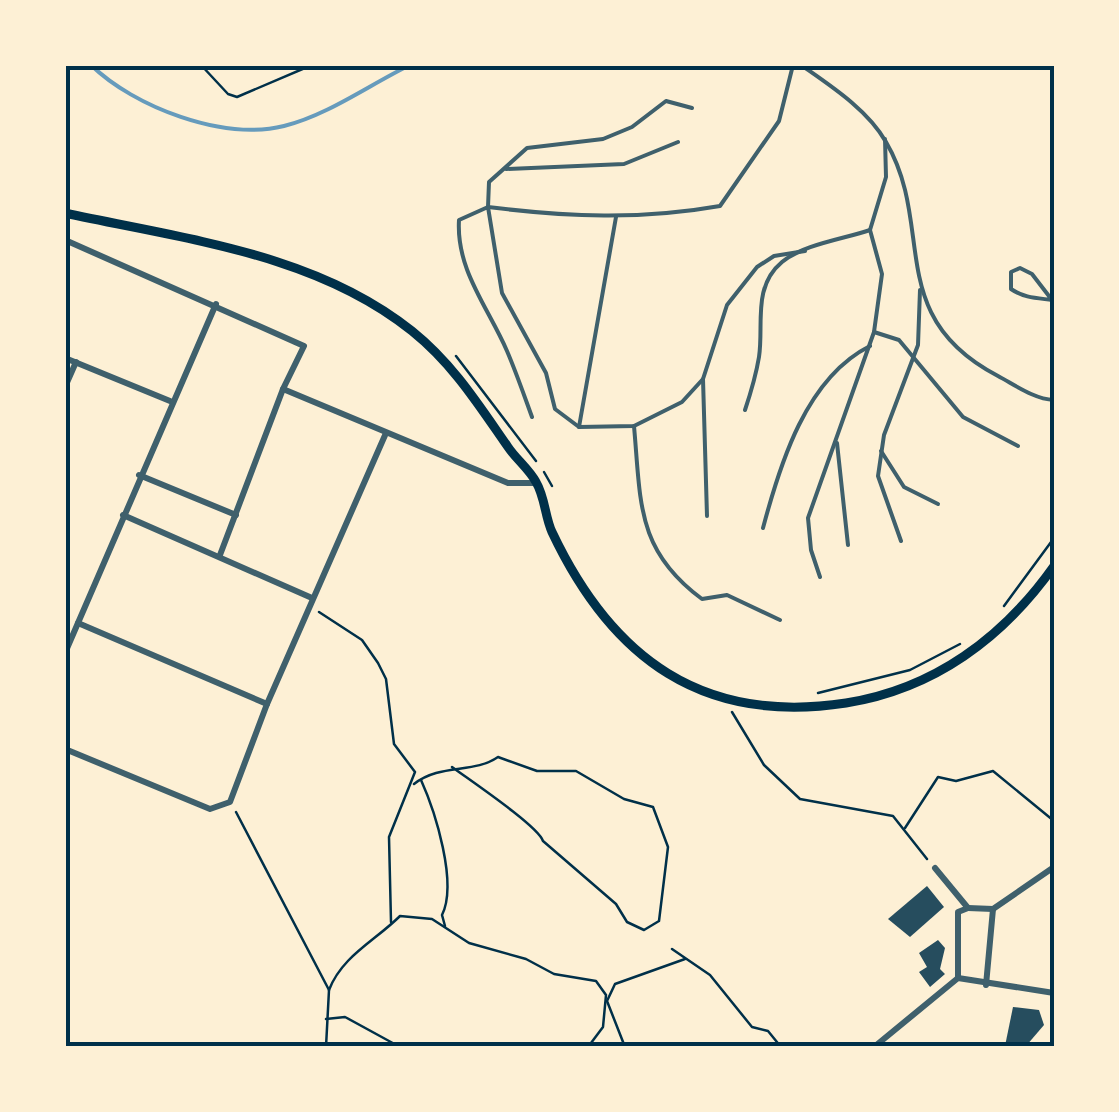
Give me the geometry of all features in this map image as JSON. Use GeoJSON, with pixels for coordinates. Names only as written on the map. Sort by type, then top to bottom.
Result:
{"type":"FeatureCollection","features":[{"type":"Feature","properties":{"kind":"main road"},"geometry":{"type":"LineString","coordinates":[[65,213],[293,266],[360,296],[412,331],[454,370],[537,483],[550,530],[580,584],[622,639],[673,679],[725,700],[787,708],[826,706],[900,690],[966,657],[1010,620],[1054,566]]}},
{"type":"Feature","properties":{"kind":"street"},"geometry":{"type":"LineString","coordinates":[[65,240],[304,346],[283,389],[220,555]]}},
{"type":"Feature","properties":{"kind":"street"},"geometry":{"type":"LineString","coordinates":[[65,653],[216,304]]}},
{"type":"Feature","properties":{"kind":"street"},"geometry":{"type":"LineString","coordinates":[[65,358],[171,401]]}},
{"type":"Feature","properties":{"kind":"street"},"geometry":{"type":"LineString","coordinates":[[65,388],[76,362]]}},
{"type":"Feature","properties":{"kind":"street"},"geometry":{"type":"LineString","coordinates":[[283,389],[508,483],[537,483]]}},
{"type":"Feature","properties":{"kind":"street"},"geometry":{"type":"LineString","coordinates":[[65,749],[210,809],[230,802],[267,704],[386,433]]}},
{"type":"Feature","properties":{"kind":"street"},"geometry":{"type":"LineString","coordinates":[[140,474],[236,515]]}},
{"type":"Feature","properties":{"kind":"street"},"geometry":{"type":"LineString","coordinates":[[123,515],[312,598]]}},
{"type":"Feature","properties":{"kind":"street"},"geometry":{"type":"LineString","coordinates":[[78,624],[267,704]]}},
{"type":"Feature","properties":{"kind":"street"},"geometry":{"type":"LineString","coordinates":[[934,868],[968,908]]}},
{"type":"Feature","properties":{"kind":"street"},"geometry":{"type":"LineString","coordinates":[[958,978],[958,912],[968,908],[993,909],[1054,868]]}},
{"type":"Feature","properties":{"kind":"street"},"geometry":{"type":"LineString","coordinates":[[986,985],[993,909]]}},
{"type":"Feature","properties":{"kind":"street"},"geometry":{"type":"LineString","coordinates":[[958,978],[1054,994]]}},
{"type":"Feature","properties":{"kind":"street"},"geometry":{"type":"LineString","coordinates":[[874,1047],[958,978]]}},
{"type":"Feature","properties":{"kind":"lane"},"geometry":{"type":"LineString","coordinates":[[532,417],[506,348],[477,299],[458,241],[459,220],[488,207],[577,218],[670,215],[720,206],[779,121],[793,65]]}},
{"type":"Feature","properties":{"kind":"lane"},"geometry":{"type":"LineString","coordinates":[[801,65],[863,114],[885,139],[904,192],[921,285],[938,328],[991,373],[1042,399],[1054,400]]}},
{"type":"Feature","properties":{"kind":"lane"},"geometry":{"type":"LineString","coordinates":[[692,108],[666,100],[632,126],[603,139],[527,148],[490,182],[488,207],[502,293],[546,372],[555,410],[579,428],[634,426],[682,402],[703,379]]}},
{"type":"Feature","properties":{"kind":"lane"},"geometry":{"type":"LineString","coordinates":[[820,577],[811,550],[808,518],[874,332],[882,274],[870,230],[886,178],[885,139]]}},
{"type":"Feature","properties":{"kind":"lane"},"geometry":{"type":"LineString","coordinates":[[506,169],[624,164],[678,142]]}},
{"type":"Feature","properties":{"kind":"lane"},"geometry":{"type":"LineString","coordinates":[[579,428],[616,216]]}},
{"type":"Feature","properties":{"kind":"lane"},"geometry":{"type":"LineString","coordinates":[[707,516],[703,379],[727,305],[738,289],[774,256],[870,230]]}},
{"type":"Feature","properties":{"kind":"lane"},"geometry":{"type":"LineString","coordinates":[[746,410],[760,352],[757,316],[769,280],[782,262],[805,250]]}},
{"type":"Feature","properties":{"kind":"lane"},"geometry":{"type":"LineString","coordinates":[[1020,268],[1032,274],[1053,300],[1020,295],[1012,289],[1012,272],[1020,268]]}},
{"type":"Feature","properties":{"kind":"lane"},"geometry":{"type":"LineString","coordinates":[[901,541],[878,476],[881,450],[914,356],[921,285]]}},
{"type":"Feature","properties":{"kind":"lane"},"geometry":{"type":"LineString","coordinates":[[874,332],[899,340],[963,417],[1018,446]]}},
{"type":"Feature","properties":{"kind":"lane"},"geometry":{"type":"LineString","coordinates":[[764,528],[781,462],[811,407],[832,375],[852,355],[870,346]]}},
{"type":"Feature","properties":{"kind":"lane"},"geometry":{"type":"LineString","coordinates":[[634,426],[650,541],[672,576],[702,599],[726,595],[780,620]]}},
{"type":"Feature","properties":{"kind":"lane"},"geometry":{"type":"LineString","coordinates":[[837,443],[848,545]]}},
{"type":"Feature","properties":{"kind":"lane"},"geometry":{"type":"LineString","coordinates":[[881,450],[904,487],[938,504]]}},
{"type":"Feature","properties":{"kind":"path"},"geometry":{"type":"LineString","coordinates":[[201,65],[228,94],[237,96],[312,65]]}},
{"type":"Feature","properties":{"kind":"path"},"geometry":{"type":"LineString","coordinates":[[448,348],[550,480],[555,499]]}},
{"type":"Feature","properties":{"kind":"path"},"geometry":{"type":"LineString","coordinates":[[1002,609],[1054,538]]}},
{"type":"Feature","properties":{"kind":"path"},"geometry":{"type":"LineString","coordinates":[[308,609],[326,614],[337,627],[354,634],[378,662],[386,678],[394,744],[416,772],[388,837],[391,925]]}},
{"type":"Feature","properties":{"kind":"path"},"geometry":{"type":"LineString","coordinates":[[810,694],[854,688],[910,670],[972,636]]}},
{"type":"Feature","properties":{"kind":"path"},"geometry":{"type":"LineString","coordinates":[[732,712],[764,765],[800,799],[893,816],[934,868]]}},
{"type":"Feature","properties":{"kind":"path"},"geometry":{"type":"LineString","coordinates":[[414,784],[420,778],[452,767],[488,764],[498,756],[537,771],[576,771],[624,799],[653,807],[668,846],[659,921],[644,930],[627,922],[616,904],[543,841],[539,829],[495,802],[452,767]]}},
{"type":"Feature","properties":{"kind":"path"},"geometry":{"type":"LineString","coordinates":[[904,830],[938,776],[956,782],[993,771],[1054,821]]}},
{"type":"Feature","properties":{"kind":"path"},"geometry":{"type":"LineString","coordinates":[[420,778],[434,809],[443,860],[449,901],[442,914],[446,928]]}},
{"type":"Feature","properties":{"kind":"path"},"geometry":{"type":"LineString","coordinates":[[230,802],[330,990]]}},
{"type":"Feature","properties":{"kind":"path"},"geometry":{"type":"LineString","coordinates":[[326,1047],[330,990],[346,960],[400,916],[432,919],[469,943],[526,959],[554,974],[596,981],[606,995],[603,1027],[588,1047]]}},
{"type":"Feature","properties":{"kind":"path"},"geometry":{"type":"LineString","coordinates":[[672,948],[710,975],[752,1027],[768,1031],[781,1047]]}},
{"type":"Feature","properties":{"kind":"path"},"geometry":{"type":"LineString","coordinates":[[625,1047],[607,1001],[615,984],[686,958]]}},
{"type":"Feature","properties":{"kind":"path"},"geometry":{"type":"LineString","coordinates":[[326,1019],[345,1017],[400,1047]]}},
{"type":"Feature","properties":{"kind":"building"},"geometry":{"type":"Polygon","coordinates":[[[927,886],[944,907],[910,937],[888,919],[927,886]]]}},
{"type":"Feature","properties":{"kind":"building"},"geometry":{"type":"Polygon","coordinates":[[[938,940],[945,948],[940,969],[945,974],[930,987],[919,972],[927,967],[919,953],[938,940]]]}},
{"type":"Feature","properties":{"kind":"building"},"geometry":{"type":"Polygon","coordinates":[[[1013,1007],[1039,1010],[1044,1025],[1026,1046],[1005,1046],[1013,1007]]]}},
{"type":"Feature","properties":{"kind":"waterway"},"geometry":{"type":"LineString","coordinates":[[91,65],[155,107],[234,129],[284,126],[316,115],[410,65]]}}]}
